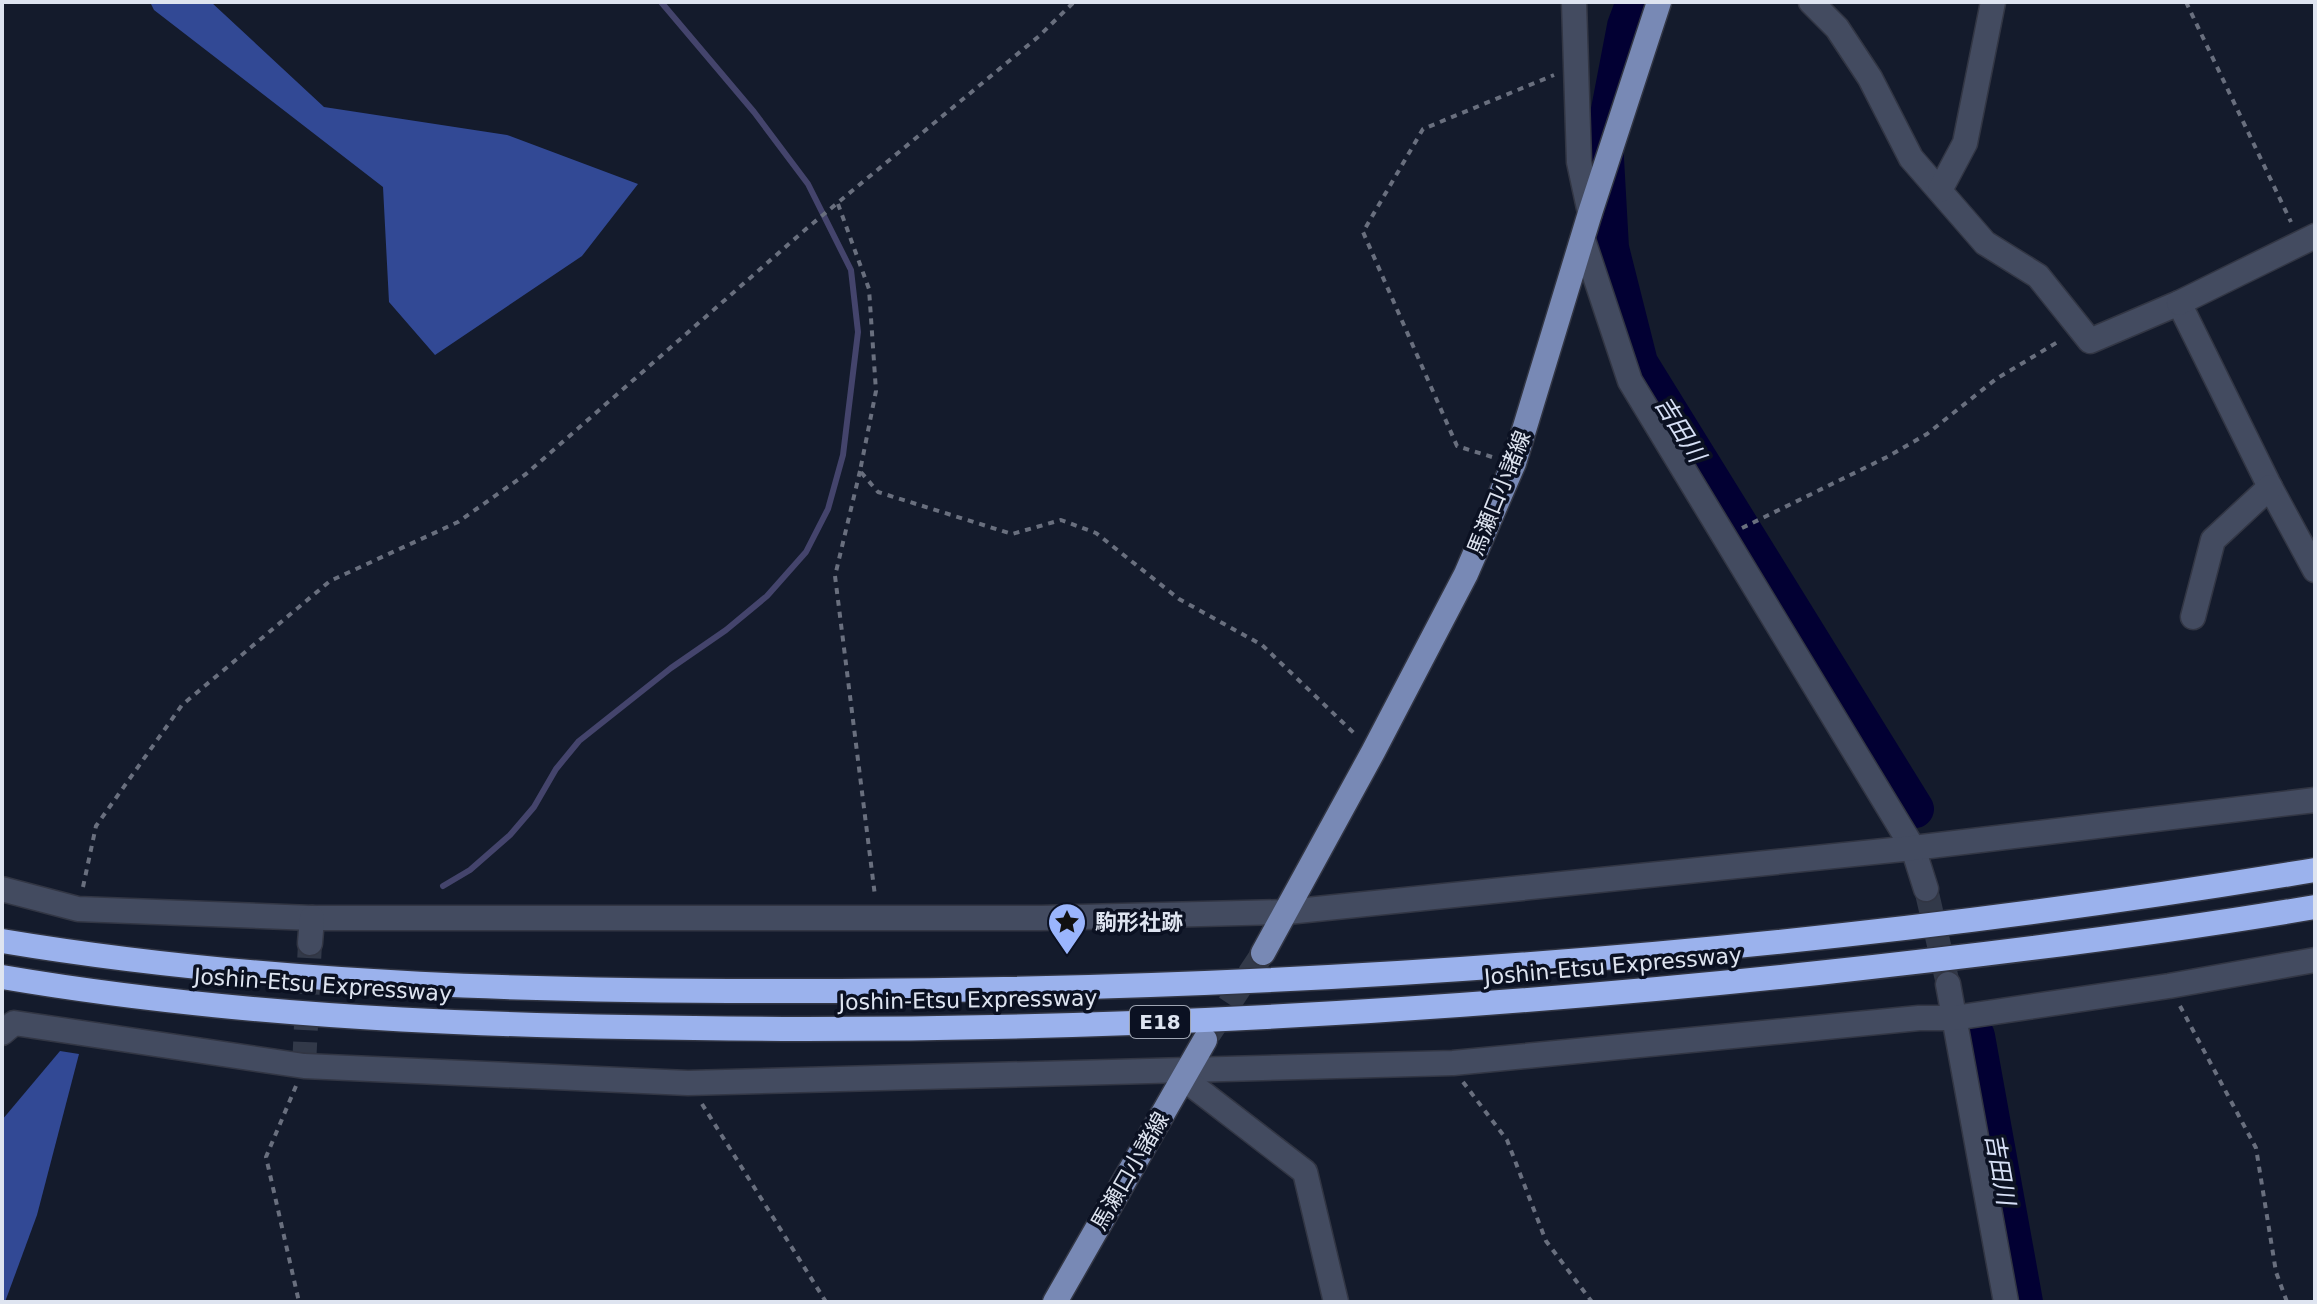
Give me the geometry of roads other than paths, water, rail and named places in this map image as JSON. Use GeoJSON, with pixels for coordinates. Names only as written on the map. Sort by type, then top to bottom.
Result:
{"type":"FeatureCollection","features":[{"type":"Feature","properties":{"kind":"highway","name":"Joshin-Etsu Expressway"},"geometry":{"type":"LineString","coordinates":[[2,941],[65,952],[241,971],[574,989],[1087,988],[1402,974],[1741,945],[2099,902],[2315,870]]}},
{"type":"Feature","properties":{"kind":"highway","name":"Joshin-Etsu Expressway"},"geometry":{"type":"LineString","coordinates":[[2,977],[237,1007],[456,1022],[749,1029],[921,1029],[1106,1024],[1406,1010],[1725,983],[2117,937],[2315,907]]}},
{"type":"Feature","properties":{"kind":"main road","name":"馬瀬口小諸線"},"geometry":{"type":"LineString","coordinates":[[1263,953],[1466,574],[1514,463],[1590,213],[1659,2]]}},
{"type":"Feature","properties":{"kind":"main road","name":"馬瀬口小諸線"},"geometry":{"type":"LineString","coordinates":[[1055,1302],[1205,1040]]}},
{"type":"Feature","properties":{"kind":"street"},"geometry":{"type":"LineString","coordinates":[[1574,2],[1579,162],[1590,213]]}},
{"type":"Feature","properties":{"kind":"street"},"geometry":{"type":"LineString","coordinates":[[1811,2],[1837,28],[1870,78],[1911,158],[1985,243],[2038,276],[2090,341],[2179,303],[2308,239]]}},
{"type":"Feature","properties":{"kind":"street"},"geometry":{"type":"LineString","coordinates":[[1940,190],[1965,143],[1993,2]]}},
{"type":"Feature","properties":{"kind":"street"},"geometry":{"type":"LineString","coordinates":[[1583,240],[1630,381],[1913,848],[1926,889]]}},
{"type":"Feature","properties":{"kind":"street"},"geometry":{"type":"LineString","coordinates":[[2179,303],[2270,487],[2315,570]]}},
{"type":"Feature","properties":{"kind":"street"},"geometry":{"type":"LineString","coordinates":[[2193,617],[2213,540],[2270,487]]}},
{"type":"Feature","properties":{"kind":"street"},"geometry":{"type":"LineString","coordinates":[[2,889],[78,909],[312,918],[1041,918],[1287,912],[1913,848],[2315,800]]}},
{"type":"Feature","properties":{"kind":"street"},"geometry":{"type":"LineString","coordinates":[[310,943],[312,918]]}},
{"type":"Feature","properties":{"kind":"street"},"geometry":{"type":"LineString","coordinates":[[2,1033],[14,1023],[304,1066],[688,1083],[1186,1074],[1453,1063],[1903,1020],[1954,1018],[2169,986],[2315,960]]}},
{"type":"Feature","properties":{"kind":"street"},"geometry":{"type":"LineString","coordinates":[[1948,984],[2006,1302]]}},
{"type":"Feature","properties":{"kind":"street"},"geometry":{"type":"LineString","coordinates":[[1186,1074],[1305,1172],[1336,1302]]}},
{"type":"Feature","properties":{"kind":"waterway"},"geometry":{"type":"LineString","coordinates":[[443,886],[470,870],[510,835],[534,807],[556,769],[579,741],[767,596],[806,552],[828,509],[843,455],[858,332],[851,270],[808,184],[754,112],[661,2]]}},
{"type":"Feature","properties":{"kind":"waterway","name":"吉田川"},"geometry":{"type":"LineString","coordinates":[[1635,2],[1626,26],[1604,141],[1610,248],[1639,363],[1915,809]]}},
{"type":"Feature","properties":{"kind":"waterway","name":"吉田川"},"geometry":{"type":"LineString","coordinates":[[1976,1036],[2024,1302]]}},
{"type":"Feature","properties":{"kind":"tunnel"},"geometry":{"type":"LineString","coordinates":[[1926,889],[1948,984]]}},
{"type":"Feature","properties":{"kind":"tunnel"},"geometry":{"type":"LineString","coordinates":[[304,1066],[310,943]]}},
{"type":"Feature","properties":{"kind":"tunnel"},"geometry":{"type":"LineString","coordinates":[[1209,1034],[1263,953]]}},
{"type":"Feature","properties":{"kind":"place","name":"駒形社跡"},"geometry":{"type":"Point","coordinates":[1067,956]}}]}
